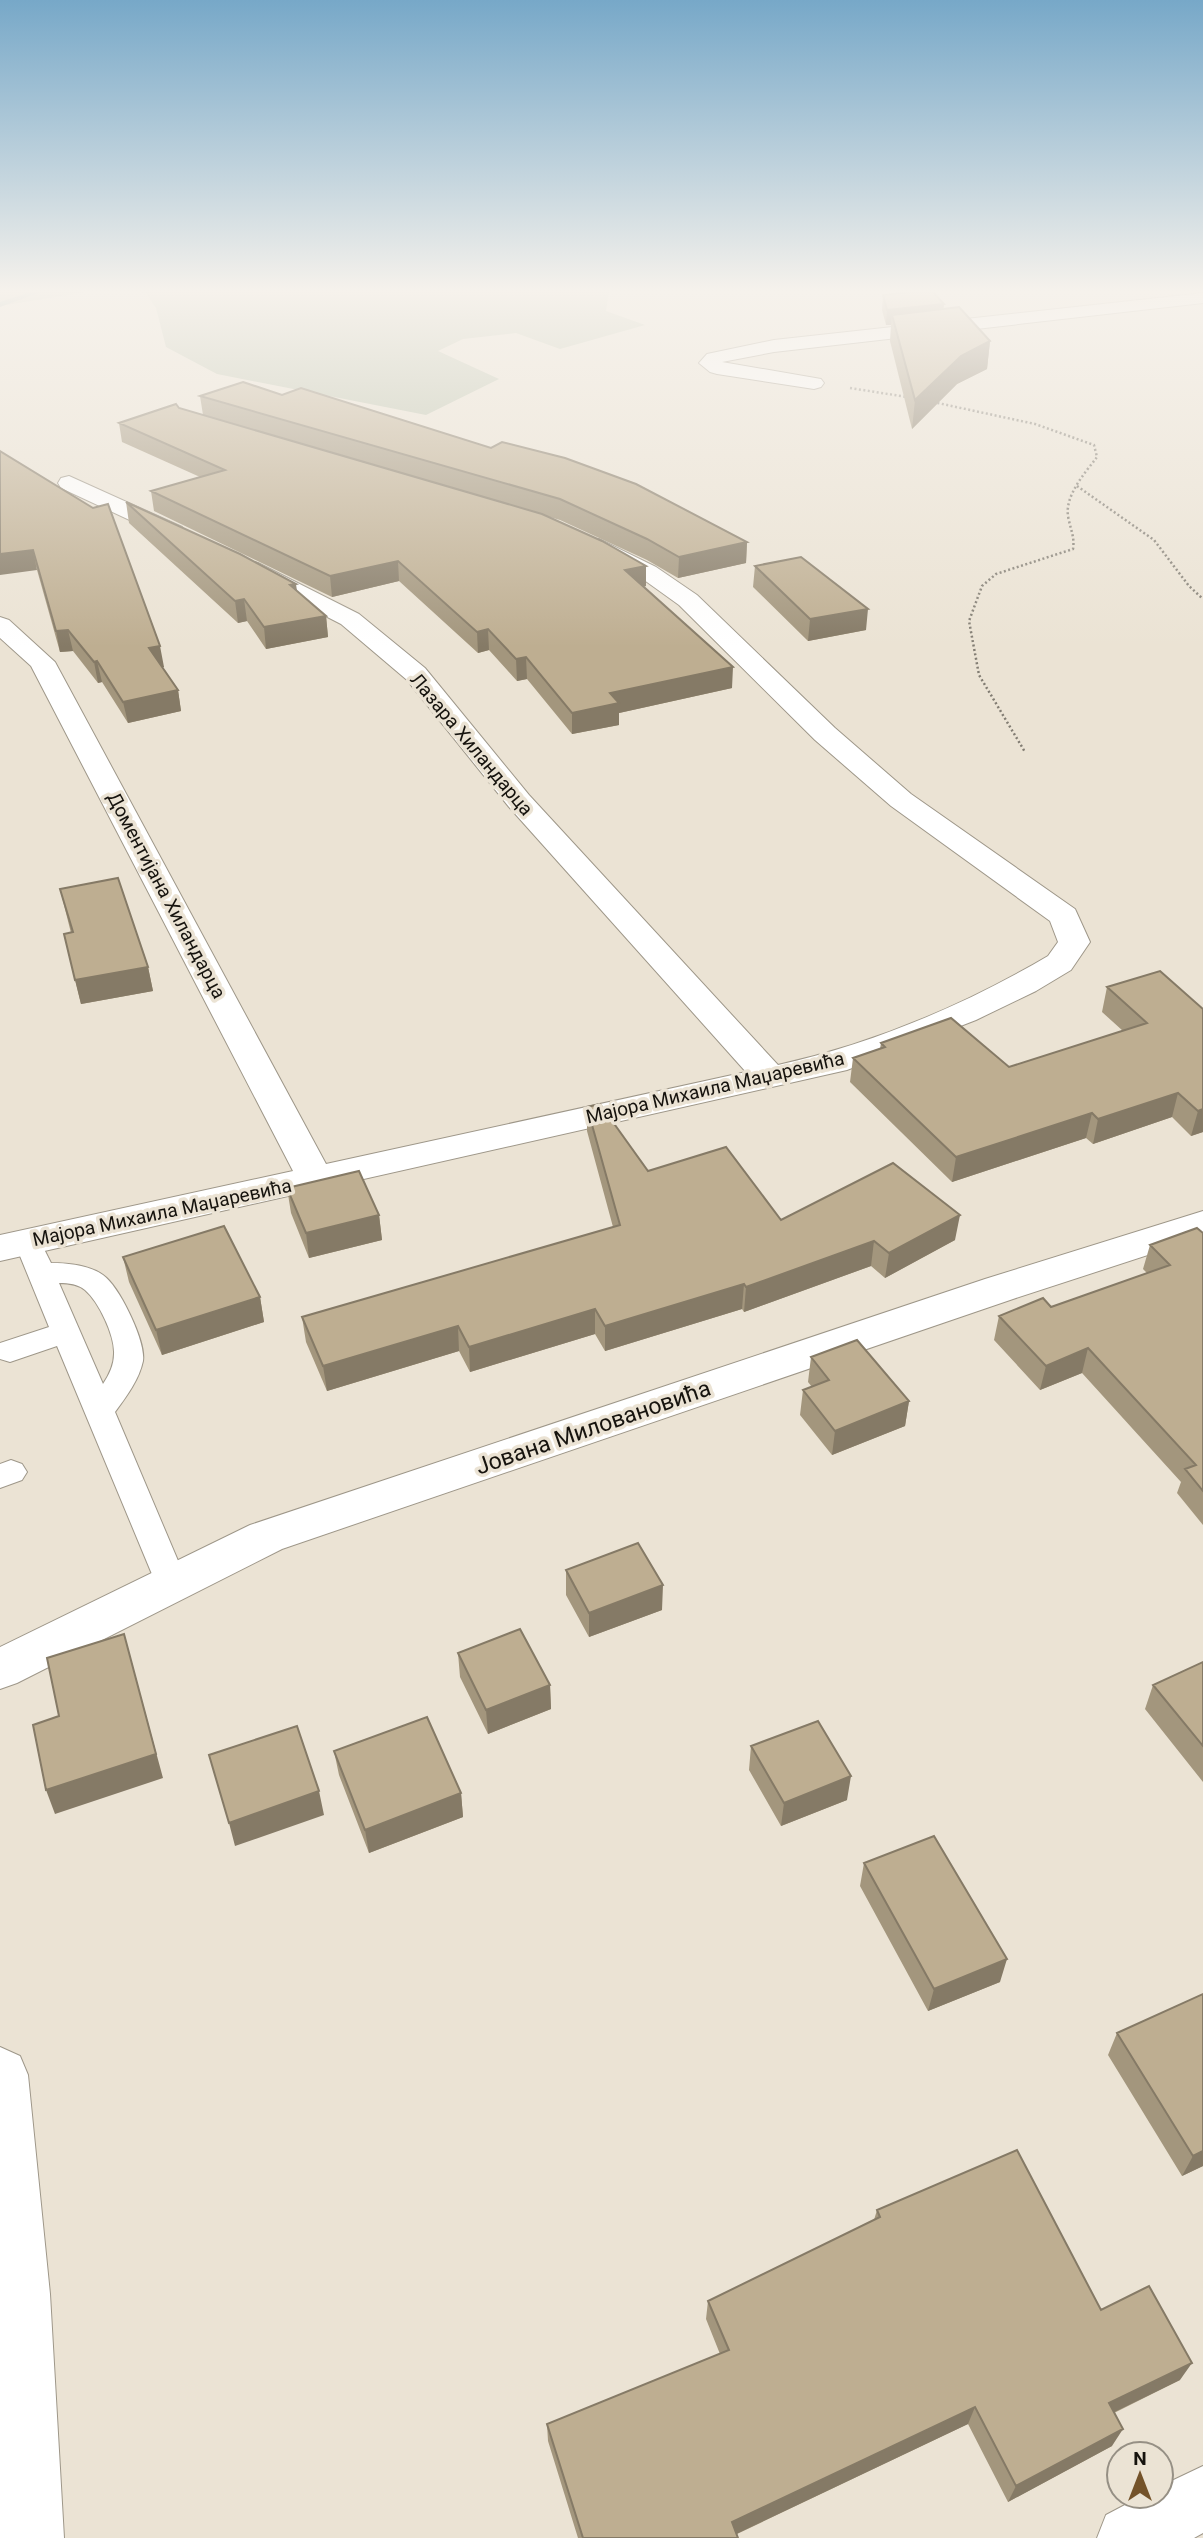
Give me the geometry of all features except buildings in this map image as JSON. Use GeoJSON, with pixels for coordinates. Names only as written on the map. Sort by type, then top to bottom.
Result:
{"type":"FeatureCollection","features":[{"type":"Feature","properties":{"kind":"street","name":"Лазара Хиландарца"},"geometry":{"type":"LineString","coordinates":[[69,483],[216,551],[350,619],[416,674],[519,801],[769,1076]]}},
{"type":"Feature","properties":{"kind":"street","name":"Мајора Михаила Маџаревића"},"geometry":{"type":"LineString","coordinates":[[0,1248],[835,1063],[964,1013],[1060,963],[1074,942],[1064,916],[891,791],[825,734],[688,600],[649,572],[575,536]]}},
{"type":"Feature","properties":{"kind":"street","name":"Доментијана Хиландарца"},"geometry":{"type":"LineString","coordinates":[[0,625],[42,662],[316,1179]]}},
{"type":"Feature","properties":{"kind":"street","name":"Јована Миловановића"},"geometry":{"type":"LineString","coordinates":[[0,1670],[171,1582],[266,1537],[999,1289],[1203,1224]]}},
{"type":"Feature","properties":{"kind":"street"},"geometry":{"type":"LineString","coordinates":[[0,2075],[20,2294],[32,2538]]}},
{"type":"Feature","properties":{"kind":"street"},"geometry":{"type":"LineString","coordinates":[[1129,2538],[1203,2498]]}},
{"type":"Feature","properties":{"kind":"lane"},"geometry":{"type":"LineString","coordinates":[[99,1411],[121,1383],[130,1353],[116,1318],[96,1282],[37,1264],[171,1582]]}},
{"type":"Feature","properties":{"kind":"lane"},"geometry":{"type":"LineString","coordinates":[[10,1351],[66,1332]]}},
{"type":"Feature","properties":{"kind":"path"},"geometry":{"type":"LineString","coordinates":[[980,410],[1067,433],[1094,445],[1097,457],[1077,486],[1066,513],[1076,541],[1073,548],[996,574],[982,586],[969,621],[979,675],[1026,752]]}},
{"type":"Feature","properties":{"kind":"path"},"geometry":{"type":"LineString","coordinates":[[1077,486],[1154,540],[1189,586],[1203,599]]}},
{"type":"Feature","properties":{"kind":"green space"},"geometry":{"type":"Polygon","coordinates":[[[403,410],[435,410],[426,415],[403,410]]]}}]}
